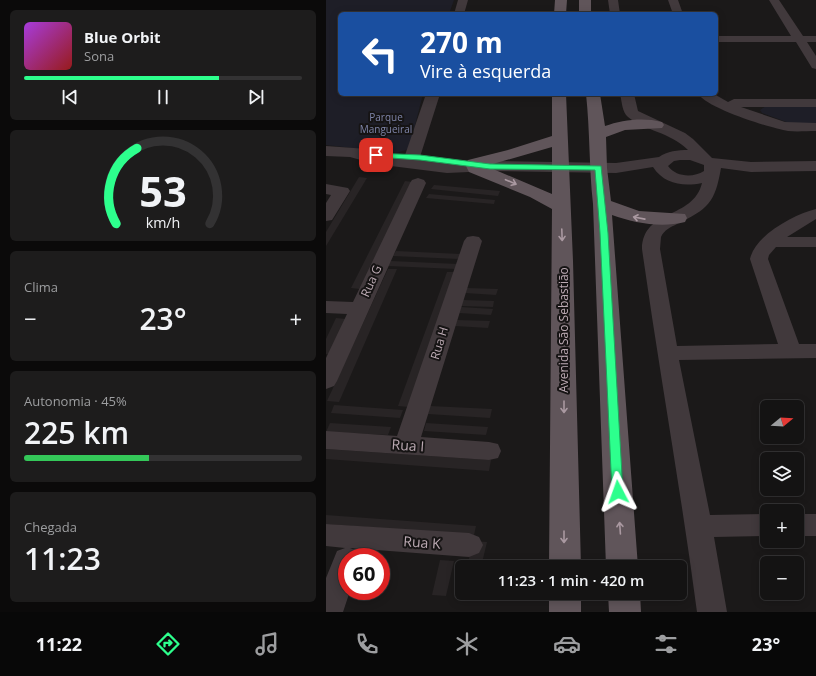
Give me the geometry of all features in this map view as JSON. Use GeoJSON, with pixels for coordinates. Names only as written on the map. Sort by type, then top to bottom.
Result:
{"type":"FeatureCollection","features":[{"type":"Feature","properties":{"kind":"main road"},"geometry":{"type":"LineString","coordinates":[[560,12],[561,0]]}},
{"type":"Feature","properties":{"kind":"main road"},"geometry":{"type":"LineString","coordinates":[[585,0],[585,12]]}},
{"type":"Feature","properties":{"kind":"main road","name":"Avenida São Sebastião"},"geometry":{"type":"LineString","coordinates":[[559,96],[565,560]]}},
{"type":"Feature","properties":{"kind":"main road"},"geometry":{"type":"LineString","coordinates":[[593,96],[598,134],[608,168],[602,204],[622,560]]}},
{"type":"Feature","properties":{"kind":"main road"},"geometry":{"type":"LineString","coordinates":[[598,134],[623,125],[656,125]]}},
{"type":"Feature","properties":{"kind":"main road"},"geometry":{"type":"LineString","coordinates":[[480,166],[560,139]]}},
{"type":"Feature","properties":{"kind":"main road"},"geometry":{"type":"LineString","coordinates":[[480,166],[561,206]]}},
{"type":"Feature","properties":{"kind":"main road"},"geometry":{"type":"LineString","coordinates":[[602,204],[634,217],[658,220],[678,218]]}},
{"type":"Feature","properties":{"kind":"main road"},"geometry":{"type":"LineString","coordinates":[[565,600],[565,612]]}},
{"type":"Feature","properties":{"kind":"main road"},"geometry":{"type":"LineString","coordinates":[[624,600],[625,612]]}},
{"type":"Feature","properties":{"kind":"street"},"geometry":{"type":"LineString","coordinates":[[460,12],[463,0]]}},
{"type":"Feature","properties":{"kind":"street"},"geometry":{"type":"LineString","coordinates":[[613,0],[615,12]]}},
{"type":"Feature","properties":{"kind":"street"},"geometry":{"type":"LineString","coordinates":[[673,0],[677,12]]}},
{"type":"Feature","properties":{"kind":"street"},"geometry":{"type":"LineString","coordinates":[[774,0],[816,65]]}},
{"type":"Feature","properties":{"kind":"street"},"geometry":{"type":"LineString","coordinates":[[718,39],[816,39]]}},
{"type":"Feature","properties":{"kind":"street"},"geometry":{"type":"LineString","coordinates":[[412,160],[433,96]]}},
{"type":"Feature","properties":{"kind":"street"},"geometry":{"type":"LineString","coordinates":[[627,96],[630,109],[633,114],[673,131],[684,138],[693,145],[708,167],[710,180],[705,198],[698,206],[658,228],[653,234],[651,241],[667,353],[699,526],[712,612]]}},
{"type":"Feature","properties":{"kind":"street"},"geometry":{"type":"LineString","coordinates":[[708,96],[722,104],[754,109],[816,103]]}},
{"type":"Feature","properties":{"kind":"street"},"geometry":{"type":"LineString","coordinates":[[754,109],[786,126],[816,127]]}},
{"type":"Feature","properties":{"kind":"street"},"geometry":{"type":"LineString","coordinates":[[680,155],[684,149],[684,138]]}},
{"type":"Feature","properties":{"kind":"street"},"geometry":{"type":"LineString","coordinates":[[326,151],[355,154],[375,159],[412,160],[447,168],[480,166],[665,168],[685,180],[699,193],[698,206]]}},
{"type":"Feature","properties":{"kind":"street"},"geometry":{"type":"LineString","coordinates":[[665,168],[670,157],[680,155],[692,155],[708,167],[816,166]]}},
{"type":"Feature","properties":{"kind":"street"},"geometry":{"type":"LineString","coordinates":[[685,180],[704,178],[708,167]]}},
{"type":"Feature","properties":{"kind":"street","name":"Rua G"},"geometry":{"type":"LineString","coordinates":[[328,372],[418,183]]}},
{"type":"Feature","properties":{"kind":"street"},"geometry":{"type":"LineString","coordinates":[[326,216],[334,190]]}},
{"type":"Feature","properties":{"kind":"street"},"geometry":{"type":"LineString","coordinates":[[814,214],[804,225],[805,229],[816,236]]}},
{"type":"Feature","properties":{"kind":"street"},"geometry":{"type":"LineString","coordinates":[[791,351],[760,259],[764,248],[792,225],[814,214]]}},
{"type":"Feature","properties":{"kind":"street","name":"Rua H"},"geometry":{"type":"LineString","coordinates":[[406,445],[473,242]]}},
{"type":"Feature","properties":{"kind":"street"},"geometry":{"type":"LineString","coordinates":[[772,242],[816,242]]}},
{"type":"Feature","properties":{"kind":"street"},"geometry":{"type":"LineString","coordinates":[[326,307],[359,308]]}},
{"type":"Feature","properties":{"kind":"street"},"geometry":{"type":"LineString","coordinates":[[667,353],[816,351]]}},
{"type":"Feature","properties":{"kind":"street","name":"Rua I"},"geometry":{"type":"LineString","coordinates":[[326,440],[489,451]]}},
{"type":"Feature","properties":{"kind":"street"},"geometry":{"type":"LineString","coordinates":[[699,526],[760,525]]}},
{"type":"Feature","properties":{"kind":"street"},"geometry":{"type":"LineString","coordinates":[[804,525],[816,525]]}},
{"type":"Feature","properties":{"kind":"street","name":"Rua K"},"geometry":{"type":"LineString","coordinates":[[326,535],[346,548]]}},
{"type":"Feature","properties":{"kind":"street","name":"Rua K"},"geometry":{"type":"LineString","coordinates":[[390,549],[469,546]]}},
{"type":"Feature","properties":{"kind":"street"},"geometry":{"type":"LineString","coordinates":[[328,612],[338,584]]}},
{"type":"Feature","properties":{"kind":"shaded area"},"geometry":{"type":"Polygon","coordinates":[[[359,177],[367,178],[326,246],[326,232],[359,177]]]}},
{"type":"Feature","properties":{"kind":"shaded area"},"geometry":{"type":"Polygon","coordinates":[[[405,181],[413,182],[360,289],[351,288],[405,181]]]}},
{"type":"Feature","properties":{"kind":"shaded area"},"geometry":{"type":"Polygon","coordinates":[[[434,185],[500,191],[498,196],[431,189],[434,185]]]}},
{"type":"Feature","properties":{"kind":"shaded area"},"geometry":{"type":"Polygon","coordinates":[[[429,194],[495,200],[494,204],[426,198],[429,194]]]}},
{"type":"Feature","properties":{"kind":"shaded area"},"geometry":{"type":"Polygon","coordinates":[[[396,251],[461,254],[459,259],[393,256],[396,251]]]}},
{"type":"Feature","properties":{"kind":"shaded area"},"geometry":{"type":"Polygon","coordinates":[[[391,261],[458,264],[456,269],[388,266],[391,261]]]}},
{"type":"Feature","properties":{"kind":"shaded area"},"geometry":{"type":"Polygon","coordinates":[[[388,269],[397,269],[339,402],[327,401],[388,269]]]}},
{"type":"Feature","properties":{"kind":"shaded area"},"geometry":{"type":"Polygon","coordinates":[[[447,272],[456,272],[409,407],[398,406],[447,272]]]}},
{"type":"Feature","properties":{"kind":"shaded area"},"geometry":{"type":"Polygon","coordinates":[[[467,288],[498,289],[496,295],[465,293],[467,288]]]}},
{"type":"Feature","properties":{"kind":"shaded area"},"geometry":{"type":"Polygon","coordinates":[[[463,300],[494,301],[493,307],[461,306],[463,300]]]}},
{"type":"Feature","properties":{"kind":"shaded area"},"geometry":{"type":"Polygon","coordinates":[[[461,307],[493,309],[491,315],[459,313],[461,307]]]}},
{"type":"Feature","properties":{"kind":"shaded area"},"geometry":{"type":"Polygon","coordinates":[[[336,318],[346,319],[330,355],[326,354],[326,339],[336,318]]]}},
{"type":"Feature","properties":{"kind":"shaded area"},"geometry":{"type":"Polygon","coordinates":[[[457,320],[490,321],[488,328],[455,326],[457,320]]]}},
{"type":"Feature","properties":{"kind":"shaded area"},"geometry":{"type":"Polygon","coordinates":[[[334,405],[403,410],[400,418],[331,413],[334,405]]]}},
{"type":"Feature","properties":{"kind":"shaded area"},"geometry":{"type":"Polygon","coordinates":[[[430,406],[492,409],[490,418],[428,414],[430,406]]]}},
{"type":"Feature","properties":{"kind":"shaded area"},"geometry":{"type":"Polygon","coordinates":[[[330,423],[391,427],[388,435],[326,432],[330,423]]]}},
{"type":"Feature","properties":{"kind":"shaded area"},"geometry":{"type":"Polygon","coordinates":[[[426,423],[488,427],[486,435],[424,431],[426,423]]]}},
{"type":"Feature","properties":{"kind":"shaded area"},"geometry":{"type":"Polygon","coordinates":[[[326,449],[491,460],[489,471],[326,459],[326,449]]]}},
{"type":"Feature","properties":{"kind":"shaded area"},"geometry":{"type":"Polygon","coordinates":[[[326,515],[476,526],[474,535],[326,524],[326,515]]]}},
{"type":"Feature","properties":{"kind":"shaded area"},"geometry":{"type":"Polygon","coordinates":[[[473,541],[487,542],[483,560],[469,560],[473,541]]]}},
{"type":"Feature","properties":{"kind":"shaded area"},"geometry":{"type":"Polygon","coordinates":[[[440,560],[454,561],[446,596],[432,595],[440,560]]]}},
{"type":"Feature","properties":{"kind":"green space","name":"Parque Mangueiral"},"geometry":{"type":"Polygon","coordinates":[[[326,0],[454,0],[450,12],[338,12],[338,96],[422,96],[409,149],[396,153],[326,145],[326,0]]]}},
{"type":"Feature","properties":{"kind":"green space"},"geometry":{"type":"Polygon","coordinates":[[[766,106],[816,106],[816,124],[789,123],[762,113],[760,110],[766,106]]]}},
{"type":"Feature","properties":{"kind":"route"},"geometry":{"type":"LineString","coordinates":[[376,155],[396,155],[490,166],[598,168],[604,233],[618,492]]}}]}
